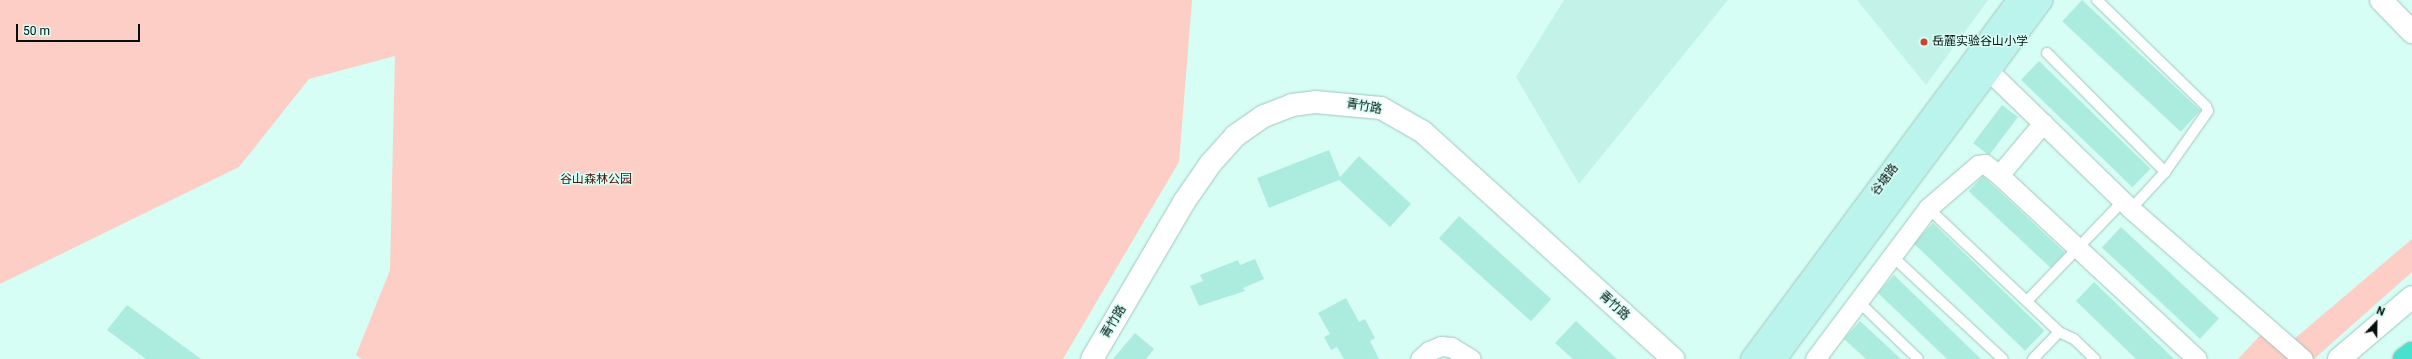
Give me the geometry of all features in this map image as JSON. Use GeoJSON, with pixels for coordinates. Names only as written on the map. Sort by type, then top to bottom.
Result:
{"type":"FeatureCollection","features":[{"type":"Feature","properties":{"kind":"highway"},"geometry":{"type":"LineString","coordinates":[[2404,359],[2412,353]]}},
{"type":"Feature","properties":{"kind":"main road","name":"谷塘路"},"geometry":{"type":"LineString","coordinates":[[1752,359],[2019,0]]}},
{"type":"Feature","properties":{"kind":"main road","name":"谷塘路"},"geometry":{"type":"LineString","coordinates":[[1775,359],[2042,0]]}},
{"type":"Feature","properties":{"kind":"street"},"geometry":{"type":"LineString","coordinates":[[2381,0],[2412,32]]}},
{"type":"Feature","properties":{"kind":"street"},"geometry":{"type":"LineString","coordinates":[[2393,0],[2412,20]]}},
{"type":"Feature","properties":{"kind":"street"},"geometry":{"type":"LineString","coordinates":[[1989,71],[2127,205],[2303,359]]}},
{"type":"Feature","properties":{"kind":"street","name":"青竹路"},"geometry":{"type":"LineString","coordinates":[[1092,359],[1184,202],[1211,163],[1235,136],[1264,116],[1292,105],[1315,102],[1380,108],[1423,132],[1673,359]]}},
{"type":"Feature","properties":{"kind":"street","name":"青竹路"},"geometry":{"type":"LineString","coordinates":[[1099,359],[1189,206],[1216,167],[1239,141],[1266,123],[1294,111],[1315,108],[1379,113],[1420,137],[1664,359]]}},
{"type":"Feature","properties":{"kind":"street"},"geometry":{"type":"LineString","coordinates":[[1999,175],[2042,123]]}},
{"type":"Feature","properties":{"kind":"street"},"geometry":{"type":"LineString","coordinates":[[1821,357],[1858,301],[1928,208],[1978,165],[1985,164],[1999,175],[2197,359]]}},
{"type":"Feature","properties":{"kind":"street"},"geometry":{"type":"LineString","coordinates":[[2339,359],[2412,297]]}},
{"type":"Feature","properties":{"kind":"street"},"geometry":{"type":"LineString","coordinates":[[1420,359],[1429,351],[1441,346],[1451,347],[1471,359]]}},
{"type":"Feature","properties":{"kind":"lane"},"geometry":{"type":"LineString","coordinates":[[2027,301],[2078,248],[2165,172],[2186,139],[2205,117],[2208,111],[2206,106],[2097,0]]}},
{"type":"Feature","properties":{"kind":"lane"},"geometry":{"type":"LineString","coordinates":[[2047,53],[2165,172]]}},
{"type":"Feature","properties":{"kind":"lane"},"geometry":{"type":"LineString","coordinates":[[1928,208],[2059,332],[2074,339],[2095,359]]}},
{"type":"Feature","properties":{"kind":"lane"},"geometry":{"type":"LineString","coordinates":[[1892,256],[2002,359]]}},
{"type":"Feature","properties":{"kind":"lane"},"geometry":{"type":"LineString","coordinates":[[1858,301],[1918,359]]}},
{"type":"Feature","properties":{"kind":"lane"},"geometry":{"type":"LineString","coordinates":[[2033,359],[2059,332]]}},
{"type":"Feature","properties":{"kind":"shaded area"},"geometry":{"type":"Polygon","coordinates":[[[1564,0],[1728,0],[1579,184],[1516,77],[1564,0]]]}},
{"type":"Feature","properties":{"kind":"shaded area","name":"岳麓实验谷山小学"},"geometry":{"type":"Polygon","coordinates":[[[1857,0],[1988,0],[1926,85],[1857,0]]]}},
{"type":"Feature","properties":{"kind":"green space","name":"谷山森林公园"},"geometry":{"type":"Polygon","coordinates":[[[0,0],[1192,0],[1179,162],[1063,359],[362,359],[356,355],[390,270],[395,56],[309,79],[239,167],[0,284],[0,0]]]}},
{"type":"Feature","properties":{"kind":"green space"},"geometry":{"type":"Polygon","coordinates":[[[2412,239],[2412,272],[2314,359],[2238,359],[2272,323],[2293,340],[2412,239]]]}},
{"type":"Feature","properties":{"kind":"building"},"geometry":{"type":"Polygon","coordinates":[[[2082,0],[2200,110],[2181,132],[2062,21],[2082,0]]]}},
{"type":"Feature","properties":{"kind":"building"},"geometry":{"type":"Polygon","coordinates":[[[2039,61],[2150,169],[2132,187],[2021,80],[2039,61]]]}},
{"type":"Feature","properties":{"kind":"building"},"geometry":{"type":"Polygon","coordinates":[[[2002,105],[2018,117],[1989,155],[1973,143],[2002,105]]]}},
{"type":"Feature","properties":{"kind":"building"},"geometry":{"type":"Polygon","coordinates":[[[1329,150],[1340,177],[1359,156],[1411,204],[1390,227],[1339,180],[1269,208],[1257,178],[1329,150]]]}},
{"type":"Feature","properties":{"kind":"building"},"geometry":{"type":"Polygon","coordinates":[[[1983,176],[2065,252],[2051,268],[1969,191],[1983,176]]]}},
{"type":"Feature","properties":{"kind":"building"},"geometry":{"type":"Polygon","coordinates":[[[1459,216],[1551,299],[1531,321],[1439,238],[1459,216]]]}},
{"type":"Feature","properties":{"kind":"building"},"geometry":{"type":"Polygon","coordinates":[[[1933,223],[2044,331],[2025,351],[1914,243],[1933,223]]]}},
{"type":"Feature","properties":{"kind":"building"},"geometry":{"type":"Polygon","coordinates":[[[2121,227],[2219,318],[2200,339],[2102,247],[2121,227]]]}},
{"type":"Feature","properties":{"kind":"building"},"geometry":{"type":"Polygon","coordinates":[[[1255,259],[1264,279],[1243,288],[1245,291],[1199,306],[1190,286],[1203,281],[1200,275],[1238,260],[1240,265],[1255,259]]]}},
{"type":"Feature","properties":{"kind":"building"},"geometry":{"type":"Polygon","coordinates":[[[1894,275],[1981,359],[1947,359],[1878,293],[1894,275]]]}},
{"type":"Feature","properties":{"kind":"building"},"geometry":{"type":"Polygon","coordinates":[[[2094,282],[2174,359],[2136,359],[2076,301],[2094,282]]]}},
{"type":"Feature","properties":{"kind":"building"},"geometry":{"type":"Polygon","coordinates":[[[1346,298],[1359,322],[1365,319],[1375,338],[1370,341],[1379,359],[1344,359],[1337,347],[1331,350],[1324,337],[1330,334],[1318,313],[1346,298]]]}},
{"type":"Feature","properties":{"kind":"building"},"geometry":{"type":"Polygon","coordinates":[[[127,305],[201,359],[146,359],[107,330],[127,305]]]}},
{"type":"Feature","properties":{"kind":"building"},"geometry":{"type":"Polygon","coordinates":[[[1576,321],[1617,359],[1573,359],[1555,343],[1576,321]]]}},
{"type":"Feature","properties":{"kind":"building"},"geometry":{"type":"Polygon","coordinates":[[[1860,321],[1901,359],[1866,359],[1844,339],[1860,321]]]}},
{"type":"Feature","properties":{"kind":"building"},"geometry":{"type":"Polygon","coordinates":[[[1135,333],[1154,349],[1146,359],[1113,359],[1135,333]]]}},
{"type":"Feature","properties":{"kind":"place","name":"岳麓实验谷山小学"},"geometry":{"type":"Point","coordinates":[1924,42]}}]}
